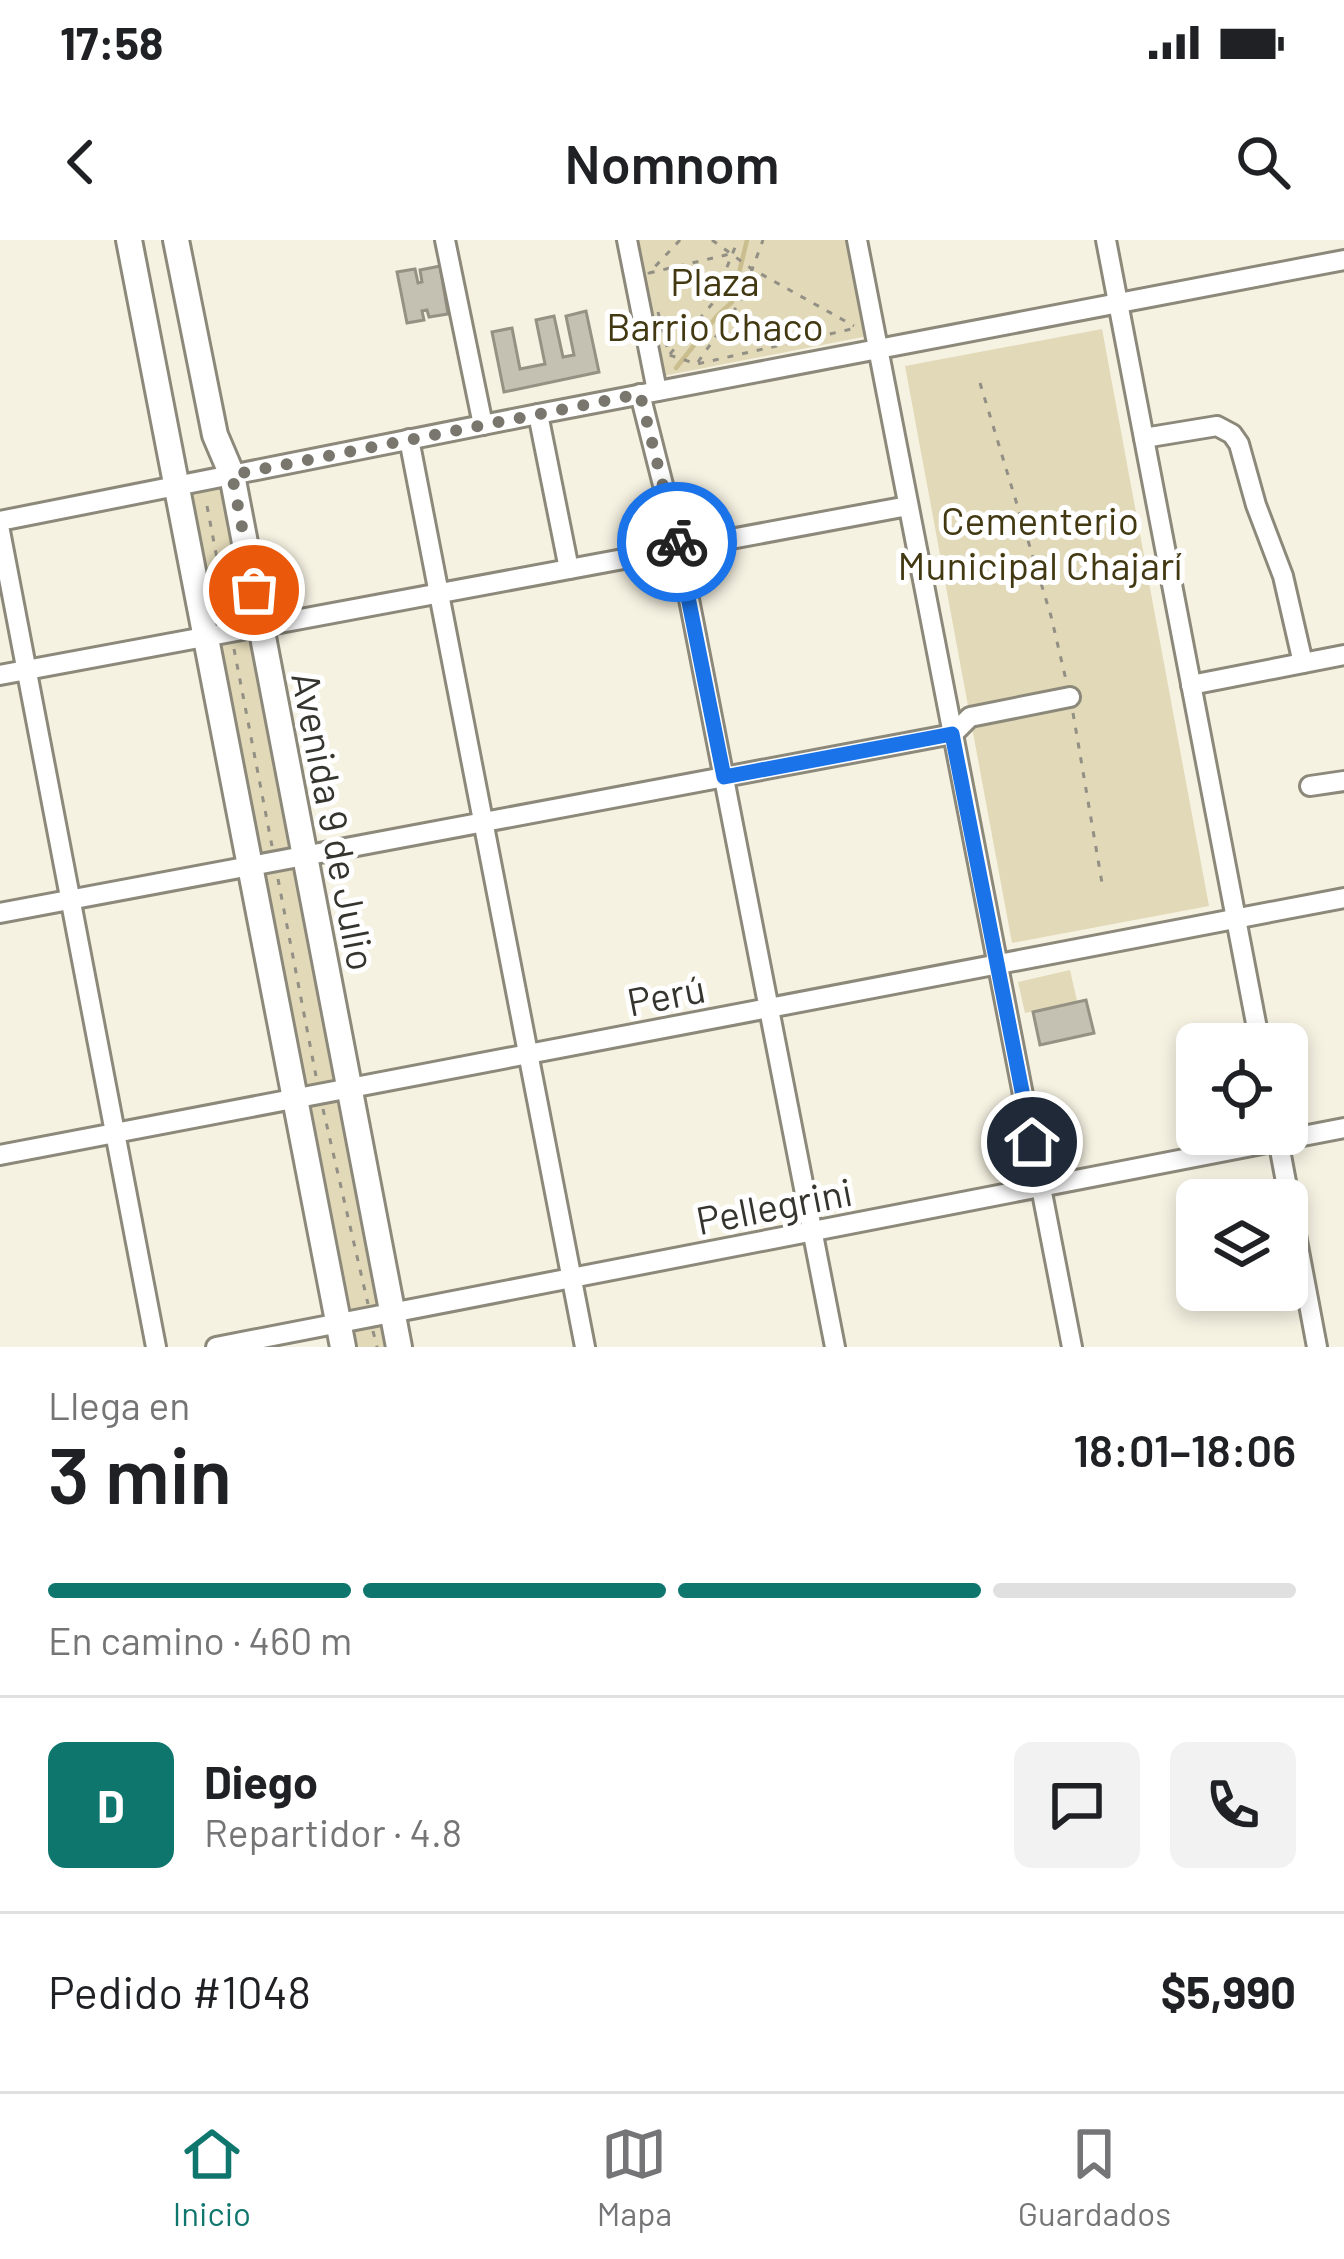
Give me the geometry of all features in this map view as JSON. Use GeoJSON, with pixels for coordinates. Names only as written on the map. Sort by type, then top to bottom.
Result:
{"type":"FeatureCollection","features":[{"type":"Feature","properties":{"kind":"main road"},"geometry":{"type":"LineString","coordinates":[[129,240],[177,486],[218,634],[308,1096],[340,1335]]}},
{"type":"Feature","properties":{"kind":"main road","name":"Avenida 9 de Julio"},"geometry":{"type":"LineString","coordinates":[[176,240],[215,435],[232,475],[350,1088],[382,1315],[399,1347]]}},
{"type":"Feature","properties":{"kind":"street"},"geometry":{"type":"LineString","coordinates":[[445,240],[483,424]]}},
{"type":"Feature","properties":{"kind":"street"},"geometry":{"type":"LineString","coordinates":[[627,240],[649,392],[836,1347]]}},
{"type":"Feature","properties":{"kind":"street"},"geometry":{"type":"LineString","coordinates":[[857,240],[1072,1347]]}},
{"type":"Feature","properties":{"kind":"street"},"geometry":{"type":"LineString","coordinates":[[1106,240],[1256,1023]]}},
{"type":"Feature","properties":{"kind":"street"},"geometry":{"type":"LineString","coordinates":[[0,521],[1344,260]]}},
{"type":"Feature","properties":{"kind":"street"},"geometry":{"type":"LineString","coordinates":[[538,414],[569,568]]}},
{"type":"Feature","properties":{"kind":"street"},"geometry":{"type":"LineString","coordinates":[[1144,437],[1217,427],[1232,434],[1283,576],[1303,663]]}},
{"type":"Feature","properties":{"kind":"street"},"geometry":{"type":"LineString","coordinates":[[409,440],[585,1347]]}},
{"type":"Feature","properties":{"kind":"street"},"geometry":{"type":"LineString","coordinates":[[0,675],[908,506]]}},
{"type":"Feature","properties":{"kind":"street"},"geometry":{"type":"LineString","coordinates":[[0,531],[157,1347]]}},
{"type":"Feature","properties":{"kind":"street"},"geometry":{"type":"LineString","coordinates":[[1191,685],[1344,655]]}},
{"type":"Feature","properties":{"kind":"street"},"geometry":{"type":"LineString","coordinates":[[0,913],[952,734],[970,717],[1070,697]]}},
{"type":"Feature","properties":{"kind":"street"},"geometry":{"type":"LineString","coordinates":[[1310,786],[1344,781]]}},
{"type":"Feature","properties":{"kind":"street","name":"Perú"},"geometry":{"type":"LineString","coordinates":[[0,1155],[1344,898]]}},
{"type":"Feature","properties":{"kind":"street","name":"Pellegrini"},"geometry":{"type":"LineString","coordinates":[[1308,1133],[1344,1128]]}},
{"type":"Feature","properties":{"kind":"street","name":"Pellegrini"},"geometry":{"type":"LineString","coordinates":[[216,1347],[340,1335],[382,1315],[1195,1155]]}},
{"type":"Feature","properties":{"kind":"street"},"geometry":{"type":"LineString","coordinates":[[1280,1155],[1317,1347]]}},
{"type":"Feature","properties":{"kind":"path"},"geometry":{"type":"LineString","coordinates":[[649,273],[680,240]]}},
{"type":"Feature","properties":{"kind":"path"},"geometry":{"type":"LineString","coordinates":[[669,355],[694,363],[858,328],[712,240]]}},
{"type":"Feature","properties":{"kind":"path"},"geometry":{"type":"LineString","coordinates":[[669,355],[712,304],[738,240]]}},
{"type":"Feature","properties":{"kind":"path"},"geometry":{"type":"LineString","coordinates":[[694,363],[740,302],[763,240]]}},
{"type":"Feature","properties":{"kind":"path"},"geometry":{"type":"LineString","coordinates":[[649,273],[732,253]]}},
{"type":"Feature","properties":{"kind":"path"},"geometry":{"type":"LineString","coordinates":[[646,256],[649,273]]}},
{"type":"Feature","properties":{"kind":"path"},"geometry":{"type":"LineString","coordinates":[[659,314],[669,355]]}},
{"type":"Feature","properties":{"kind":"path"},"geometry":{"type":"LineString","coordinates":[[980,383],[1051,616],[1102,883]]}},
{"type":"Feature","properties":{"kind":"path"},"geometry":{"type":"LineString","coordinates":[[207,506],[218,634],[308,1096],[382,1315],[376,1347]]}},
{"type":"Feature","properties":{"kind":"green space","name":"Plaza Barrio Chaco"},"geometry":{"type":"Polygon","coordinates":[[[638,240],[850,240],[868,336],[663,376],[638,240]]]}},
{"type":"Feature","properties":{"kind":"green space","name":"Cementerio Municipal Chajarí"},"geometry":{"type":"Polygon","coordinates":[[[1102,329],[1209,906],[1012,943],[905,366],[1102,329]]]}},
{"type":"Feature","properties":{"kind":"green space"},"geometry":{"type":"Polygon","coordinates":[[[228,483],[253,621],[210,628],[183,492],[228,483]]]}},
{"type":"Feature","properties":{"kind":"green space"},"geometry":{"type":"Polygon","coordinates":[[[255,635],[298,850],[254,860],[213,642],[255,635]]]}},
{"type":"Feature","properties":{"kind":"green space"},"geometry":{"type":"Polygon","coordinates":[[[300,863],[343,1083],[299,1093],[257,871],[300,863]]]}},
{"type":"Feature","properties":{"kind":"green space"},"geometry":{"type":"Polygon","coordinates":[[[1070,970],[1077,1001],[1025,1013],[1018,982],[1070,970]]]}},
{"type":"Feature","properties":{"kind":"green space"},"geometry":{"type":"Polygon","coordinates":[[[345,1095],[387,1309],[342,1318],[302,1104],[345,1095]]]}},
{"type":"Feature","properties":{"kind":"green space"},"geometry":{"type":"Polygon","coordinates":[[[389,1318],[394,1347],[347,1347],[343,1327],[389,1318]]]}},
{"type":"Feature","properties":{"kind":"building"},"geometry":{"type":"Polygon","coordinates":[[[440,266],[448,314],[429,317],[427,310],[422,311],[424,320],[407,323],[397,272],[415,269],[418,283],[422,282],[420,270],[440,266]]]}},
{"type":"Feature","properties":{"kind":"building"},"geometry":{"type":"Polygon","coordinates":[[[586,311],[599,372],[504,392],[492,332],[512,328],[520,369],[545,364],[536,320],[554,316],[563,357],[574,355],[566,316],[586,311]]]}},
{"type":"Feature","properties":{"kind":"building"},"geometry":{"type":"Polygon","coordinates":[[[1086,1000],[1094,1033],[1040,1045],[1033,1012],[1086,1000]]]}},
{"type":"Feature","properties":{"kind":"waterway"},"geometry":{"type":"LineString","coordinates":[[676,368],[732,302],[747,240]]}},
{"type":"Feature","properties":{"kind":"way so far"},"geometry":{"type":"LineString","coordinates":[[254,590],[232,475],[640,394],[677,542]]}},
{"type":"Feature","properties":{"kind":"route"},"geometry":{"type":"LineString","coordinates":[[677,542],[724,777],[952,734],[1032,1142]]}}]}
